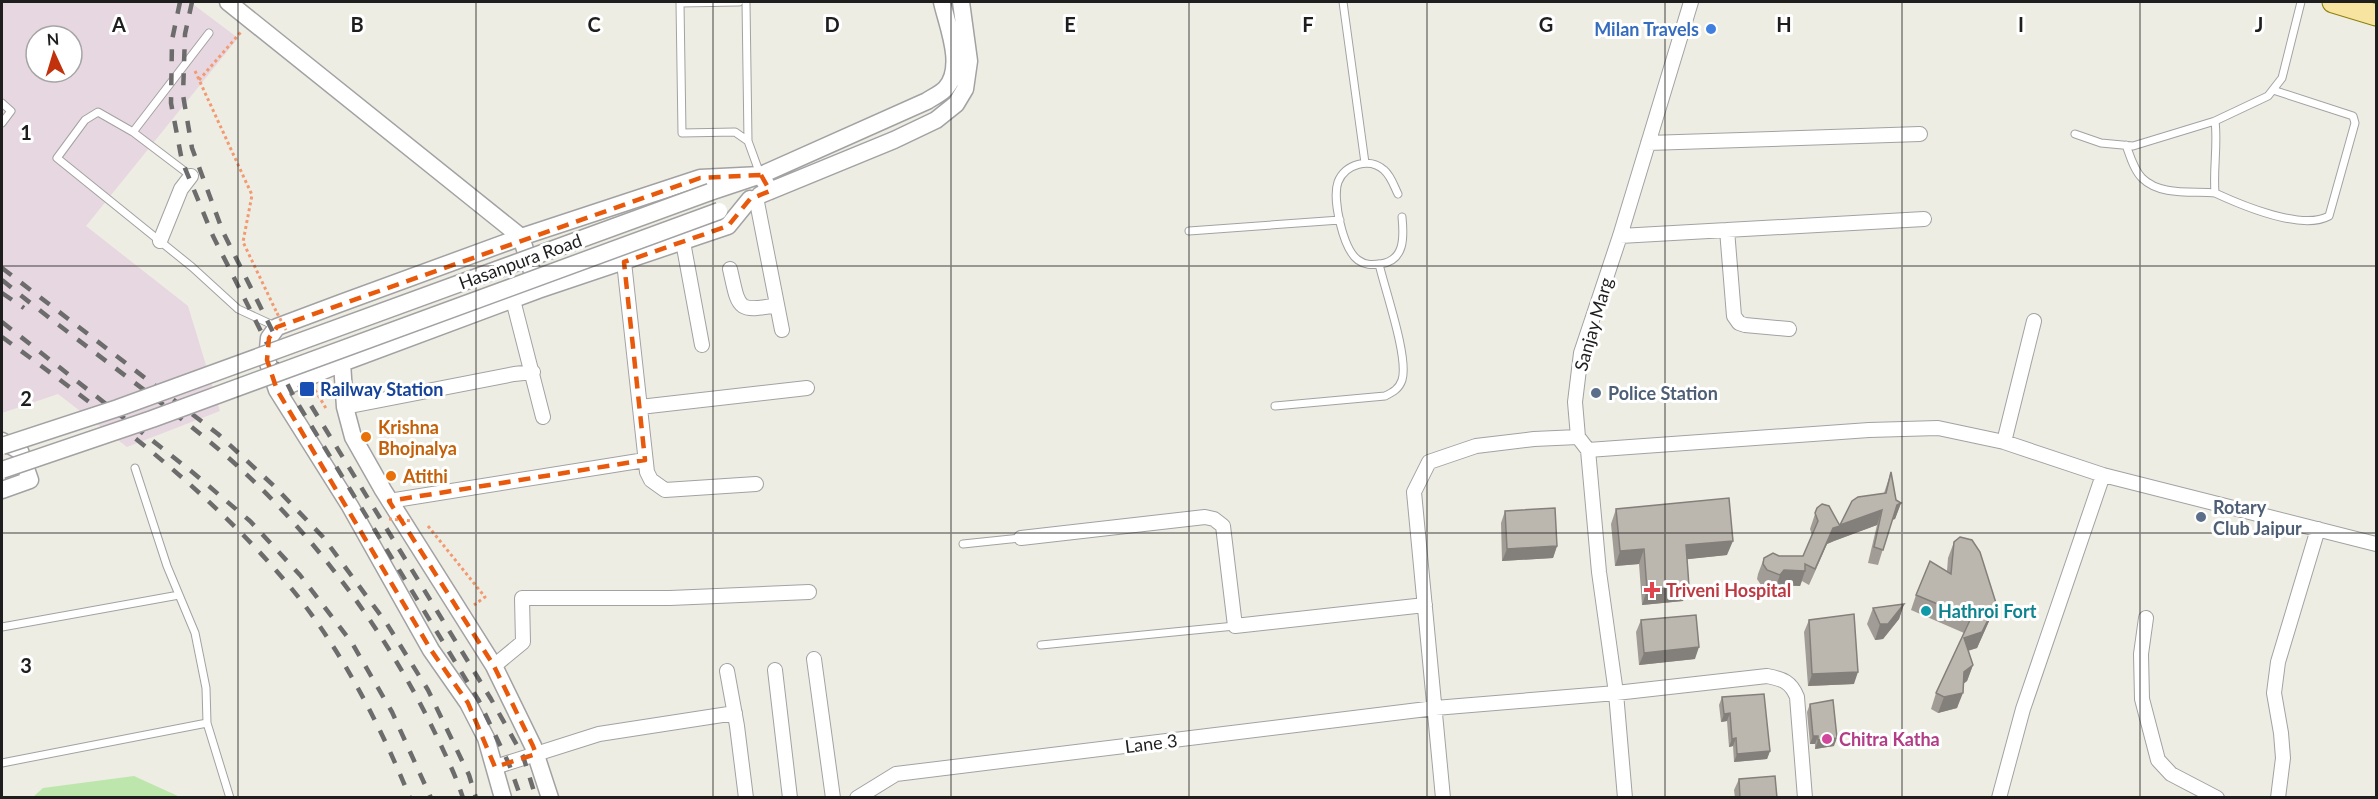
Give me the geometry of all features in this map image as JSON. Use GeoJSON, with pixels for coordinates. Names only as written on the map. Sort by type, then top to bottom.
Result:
{"type":"FeatureCollection","features":[{"type":"Feature","properties":{"kind":"main road"},"geometry":{"type":"LineString","coordinates":[[2333,2],[2376,15]]}},
{"type":"Feature","properties":{"kind":"street"},"geometry":{"type":"LineString","coordinates":[[228,2],[521,237],[538,291]]}},
{"type":"Feature","properties":{"kind":"street","name":"Hasanpura Road"},"geometry":{"type":"LineString","coordinates":[[2,446],[118,408],[710,192],[761,176],[927,100],[946,89],[953,76],[955,59],[942,2]]}},
{"type":"Feature","properties":{"kind":"street"},"geometry":{"type":"LineString","coordinates":[[2,470],[152,419],[719,211],[894,140],[936,120],[956,104],[965,89],[969,61],[961,2]]}},
{"type":"Feature","properties":{"kind":"street","name":"Sanjay Marg"},"geometry":{"type":"LineString","coordinates":[[1578,438],[1575,402],[1581,353],[1693,3]]}},
{"type":"Feature","properties":{"kind":"street"},"geometry":{"type":"LineString","coordinates":[[1648,143],[1920,134]]}},
{"type":"Feature","properties":{"kind":"street"},"geometry":{"type":"LineString","coordinates":[[160,241],[181,189],[191,176]]}},
{"type":"Feature","properties":{"kind":"street"},"geometry":{"type":"LineString","coordinates":[[503,798],[486,738],[468,703],[431,650],[350,506],[277,390],[267,360],[268,338],[277,320],[700,178],[761,176],[759,196],[782,330]]}},
{"type":"Feature","properties":{"kind":"street"},"geometry":{"type":"LineString","coordinates":[[277,390],[342,363],[517,298],[728,226],[759,196]]}},
{"type":"Feature","properties":{"kind":"street"},"geometry":{"type":"LineString","coordinates":[[499,219],[502,244],[517,298],[543,417]]}},
{"type":"Feature","properties":{"kind":"street"},"geometry":{"type":"LineString","coordinates":[[1620,236],[1924,219]]}},
{"type":"Feature","properties":{"kind":"street"},"geometry":{"type":"LineString","coordinates":[[1726,230],[1734,316],[1738,323],[1768,328],[1790,328]]}},
{"type":"Feature","properties":{"kind":"street"},"geometry":{"type":"LineString","coordinates":[[683,242],[702,345]]}},
{"type":"Feature","properties":{"kind":"street"},"geometry":{"type":"LineString","coordinates":[[624,262],[646,472],[651,480],[665,490],[756,484]]}},
{"type":"Feature","properties":{"kind":"street"},"geometry":{"type":"LineString","coordinates":[[730,270],[737,300],[744,308],[750,310],[777,305]]}},
{"type":"Feature","properties":{"kind":"street"},"geometry":{"type":"LineString","coordinates":[[2004,442],[2034,321]]}},
{"type":"Feature","properties":{"kind":"street"},"geometry":{"type":"LineString","coordinates":[[342,363],[345,407],[353,437],[389,501],[494,666],[536,754],[550,798]]}},
{"type":"Feature","properties":{"kind":"street"},"geometry":{"type":"LineString","coordinates":[[345,407],[533,372]]}},
{"type":"Feature","properties":{"kind":"street"},"geometry":{"type":"LineString","coordinates":[[640,408],[807,388]]}},
{"type":"Feature","properties":{"kind":"street"},"geometry":{"type":"LineString","coordinates":[[1588,450],[1869,430],[1938,428],[2004,442],[2103,475],[2376,544]]}},
{"type":"Feature","properties":{"kind":"street"},"geometry":{"type":"LineString","coordinates":[[1443,798],[1414,492],[1429,462],[1476,446],[1534,439],[1578,438],[1588,450],[1599,572],[1616,693],[1624,798]]}},
{"type":"Feature","properties":{"kind":"street"},"geometry":{"type":"LineString","coordinates":[[2,441],[20,451],[30,480],[2,490]]}},
{"type":"Feature","properties":{"kind":"street"},"geometry":{"type":"LineString","coordinates":[[389,501],[645,460]]}},
{"type":"Feature","properties":{"kind":"street"},"geometry":{"type":"LineString","coordinates":[[1999,798],[2023,709],[2103,475]]}},
{"type":"Feature","properties":{"kind":"street"},"geometry":{"type":"LineString","coordinates":[[1021,538],[1192,518],[1215,519],[1223,526],[1235,626],[1425,605]]}},
{"type":"Feature","properties":{"kind":"street"},"geometry":{"type":"LineString","coordinates":[[2278,798],[2283,758],[2282,733],[2274,693],[2278,662],[2318,529]]}},
{"type":"Feature","properties":{"kind":"street"},"geometry":{"type":"LineString","coordinates":[[494,666],[523,642],[522,598],[670,598],[810,592]]}},
{"type":"Feature","properties":{"kind":"street"},"geometry":{"type":"LineString","coordinates":[[2146,618],[2141,654],[2142,699],[2158,760],[2171,774],[2217,798]]}},
{"type":"Feature","properties":{"kind":"street"},"geometry":{"type":"LineString","coordinates":[[814,659],[833,798]]}},
{"type":"Feature","properties":{"kind":"street"},"geometry":{"type":"LineString","coordinates":[[775,670],[790,798]]}},
{"type":"Feature","properties":{"kind":"street"},"geometry":{"type":"LineString","coordinates":[[728,671],[746,798]]}},
{"type":"Feature","properties":{"kind":"street","name":"Lane 3"},"geometry":{"type":"LineString","coordinates":[[857,798],[872,793],[896,774],[1435,708],[1616,693],[1767,676],[1784,679],[1794,688],[1797,698],[1805,798]]}},
{"type":"Feature","properties":{"kind":"street"},"geometry":{"type":"LineString","coordinates":[[495,767],[599,734],[735,713]]}},
{"type":"Feature","properties":{"kind":"lane"},"geometry":{"type":"LineString","coordinates":[[739,2],[680,3],[681,133],[735,132],[748,141]]}},
{"type":"Feature","properties":{"kind":"lane"},"geometry":{"type":"LineString","coordinates":[[746,2],[748,141],[761,176]]}},
{"type":"Feature","properties":{"kind":"lane"},"geometry":{"type":"LineString","coordinates":[[1343,2],[1365,163]]}},
{"type":"Feature","properties":{"kind":"lane"},"geometry":{"type":"LineString","coordinates":[[2075,134],[2101,142],[2133,146],[2215,121],[2268,96],[2282,78],[2301,2]]}},
{"type":"Feature","properties":{"kind":"lane"},"geometry":{"type":"LineString","coordinates":[[134,132],[209,33]]}},
{"type":"Feature","properties":{"kind":"lane"},"geometry":{"type":"LineString","coordinates":[[2126,145],[2136,170],[2143,179],[2163,190],[2215,193],[2236,203],[2297,220],[2319,221],[2329,216],[2355,123],[2353,117],[2273,90]]}},
{"type":"Feature","properties":{"kind":"lane"},"geometry":{"type":"LineString","coordinates":[[2,103],[11,111],[2,123]]}},
{"type":"Feature","properties":{"kind":"lane"},"geometry":{"type":"LineString","coordinates":[[191,176],[134,132],[98,112],[86,120],[57,158],[160,241],[238,309],[277,320]]}},
{"type":"Feature","properties":{"kind":"lane"},"geometry":{"type":"LineString","coordinates":[[2215,121],[2217,138],[2213,168],[2215,193]]}},
{"type":"Feature","properties":{"kind":"lane"},"geometry":{"type":"LineString","coordinates":[[1398,194],[1384,170],[1365,163],[1345,171],[1338,180],[1336,192],[1345,239],[1353,256],[1370,265],[1395,259],[1400,253],[1403,233],[1401,217]]}},
{"type":"Feature","properties":{"kind":"lane"},"geometry":{"type":"LineString","coordinates":[[1189,231],[1340,220]]}},
{"type":"Feature","properties":{"kind":"lane"},"geometry":{"type":"LineString","coordinates":[[1275,406],[1385,396],[1399,386],[1403,378],[1401,352],[1378,264]]}},
{"type":"Feature","properties":{"kind":"lane"},"geometry":{"type":"LineString","coordinates":[[135,468],[167,566],[195,633],[207,688],[207,723],[230,798]]}},
{"type":"Feature","properties":{"kind":"lane"},"geometry":{"type":"LineString","coordinates":[[963,544],[1021,538]]}},
{"type":"Feature","properties":{"kind":"lane"},"geometry":{"type":"LineString","coordinates":[[2,627],[179,596]]}},
{"type":"Feature","properties":{"kind":"lane"},"geometry":{"type":"LineString","coordinates":[[1041,645],[1235,626]]}},
{"type":"Feature","properties":{"kind":"lane"},"geometry":{"type":"LineString","coordinates":[[2,763],[207,723]]}},
{"type":"Feature","properties":{"kind":"path"},"geometry":{"type":"LineString","coordinates":[[199,80],[251,20]]}},
{"type":"Feature","properties":{"kind":"path"},"geometry":{"type":"LineString","coordinates":[[189,58],[252,195],[243,242],[277,320]]}},
{"type":"Feature","properties":{"kind":"path"},"geometry":{"type":"LineString","coordinates":[[389,519],[424,521],[485,597],[460,614]]}},
{"type":"Feature","properties":{"kind":"highlighted area"},"geometry":{"type":"Polygon","coordinates":[[[761,175],[770,191],[750,199],[728,226],[624,262],[645,460],[389,501],[494,666],[533,746],[536,754],[495,767],[468,703],[431,650],[277,390],[267,360],[269,338],[277,327],[700,178],[761,175]]]}},
{"type":"Feature","properties":{"kind":"shaded area"},"geometry":{"type":"Polygon","coordinates":[[[2,2],[190,2],[238,38],[86,226],[188,306],[220,411],[127,447],[58,394],[2,413],[2,2]]]}},
{"type":"Feature","properties":{"kind":"green space"},"geometry":{"type":"Polygon","coordinates":[[[134,776],[180,797],[33,797],[43,788],[134,776]]]}},
{"type":"Feature","properties":{"kind":"building"},"geometry":{"type":"Polygon","coordinates":[[[1891,472],[1896,500],[1901,503],[1897,505],[1883,550],[1874,547],[1882,510],[1840,525],[1852,501],[1858,497],[1886,493],[1891,472]]]}},
{"type":"Feature","properties":{"kind":"building"},"geometry":{"type":"Polygon","coordinates":[[[1729,498],[1733,541],[1686,545],[1689,586],[1647,590],[1644,549],[1620,551],[1616,509],[1729,498]]]}},
{"type":"Feature","properties":{"kind":"building"},"geometry":{"type":"Polygon","coordinates":[[[1822,504],[1829,506],[1840,526],[1833,528],[1815,569],[1805,564],[1805,571],[1784,570],[1780,575],[1767,570],[1763,564],[1764,558],[1773,553],[1779,556],[1803,556],[1818,521],[1815,513],[1822,504]]]}},
{"type":"Feature","properties":{"kind":"building"},"geometry":{"type":"Polygon","coordinates":[[[1555,508],[1557,546],[1507,549],[1505,511],[1555,508]]]}},
{"type":"Feature","properties":{"kind":"building"},"geometry":{"type":"Polygon","coordinates":[[[1960,537],[1972,540],[1980,552],[1996,603],[1982,632],[1964,638],[1973,665],[1964,672],[1963,693],[1944,697],[1936,693],[1971,618],[1916,595],[1930,561],[1951,574],[1954,542],[1960,537]]]}},
{"type":"Feature","properties":{"kind":"building"},"geometry":{"type":"Polygon","coordinates":[[[1904,604],[1888,624],[1880,624],[1873,608],[1904,604]]]}},
{"type":"Feature","properties":{"kind":"building"},"geometry":{"type":"Polygon","coordinates":[[[1854,614],[1858,672],[1812,674],[1809,620],[1854,614]]]}},
{"type":"Feature","properties":{"kind":"building"},"geometry":{"type":"Polygon","coordinates":[[[1696,615],[1699,647],[1644,653],[1641,620],[1696,615]]]}},
{"type":"Feature","properties":{"kind":"building"},"geometry":{"type":"Polygon","coordinates":[[[1764,694],[1770,751],[1737,754],[1736,738],[1732,739],[1730,713],[1724,714],[1722,697],[1764,694]]]}},
{"type":"Feature","properties":{"kind":"building"},"geometry":{"type":"Polygon","coordinates":[[[1833,700],[1837,738],[1818,740],[1818,736],[1813,736],[1810,704],[1833,700]]]}},
{"type":"Feature","properties":{"kind":"building"},"geometry":{"type":"Polygon","coordinates":[[[1775,776],[1777,798],[1740,798],[1739,779],[1775,776]]]}},
{"type":"Feature","properties":{"kind":"railway"},"geometry":{"type":"LineString","coordinates":[[180,2],[172,40],[171,103],[182,161],[213,236],[295,399],[479,701],[509,764],[521,798]]}},
{"type":"Feature","properties":{"kind":"railway"},"geometry":{"type":"LineString","coordinates":[[192,2],[185,34],[183,95],[192,148],[223,232],[304,394],[491,699],[523,756],[536,798]]}},
{"type":"Feature","properties":{"kind":"railway"},"geometry":{"type":"LineString","coordinates":[[2,268],[218,434],[274,486],[323,537],[387,624],[428,690],[469,775],[476,798]]}},
{"type":"Feature","properties":{"kind":"railway"},"geometry":{"type":"LineString","coordinates":[[2,280],[210,442],[244,472],[309,540],[338,576],[392,654],[436,735],[463,798]]}},
{"type":"Feature","properties":{"kind":"railway"},"geometry":{"type":"LineString","coordinates":[[2,293],[24,308]]}},
{"type":"Feature","properties":{"kind":"railway"},"geometry":{"type":"LineString","coordinates":[[2,322],[191,471],[250,521],[300,575],[352,643],[392,712],[431,798]]}},
{"type":"Feature","properties":{"kind":"railway"},"geometry":{"type":"LineString","coordinates":[[2,337],[77,392],[187,482],[255,547],[286,582],[323,631],[356,685],[410,798]]}},
{"type":"Feature","properties":{"kind":"place","name":"Milan Travels"},"geometry":{"type":"Point","coordinates":[1711,29]}},
{"type":"Feature","properties":{"kind":"place","name":"Railway Station"},"geometry":{"type":"Point","coordinates":[307,389]}},
{"type":"Feature","properties":{"kind":"place","name":"Police Station"},"geometry":{"type":"Point","coordinates":[1596,393]}},
{"type":"Feature","properties":{"kind":"place","name":"Krishna Bhojnalya"},"geometry":{"type":"Point","coordinates":[366,437]}},
{"type":"Feature","properties":{"kind":"place","name":"Atithi"},"geometry":{"type":"Point","coordinates":[391,476]}},
{"type":"Feature","properties":{"kind":"place","name":"Rotary Club Jaipur"},"geometry":{"type":"Point","coordinates":[2201,517]}},
{"type":"Feature","properties":{"kind":"place","name":"Triveni Hospital"},"geometry":{"type":"Point","coordinates":[1652,590]}},
{"type":"Feature","properties":{"kind":"place","name":"Hathroi Fort"},"geometry":{"type":"Point","coordinates":[1926,611]}},
{"type":"Feature","properties":{"kind":"place","name":"Chitra Katha"},"geometry":{"type":"Point","coordinates":[1827,739]}}]}
